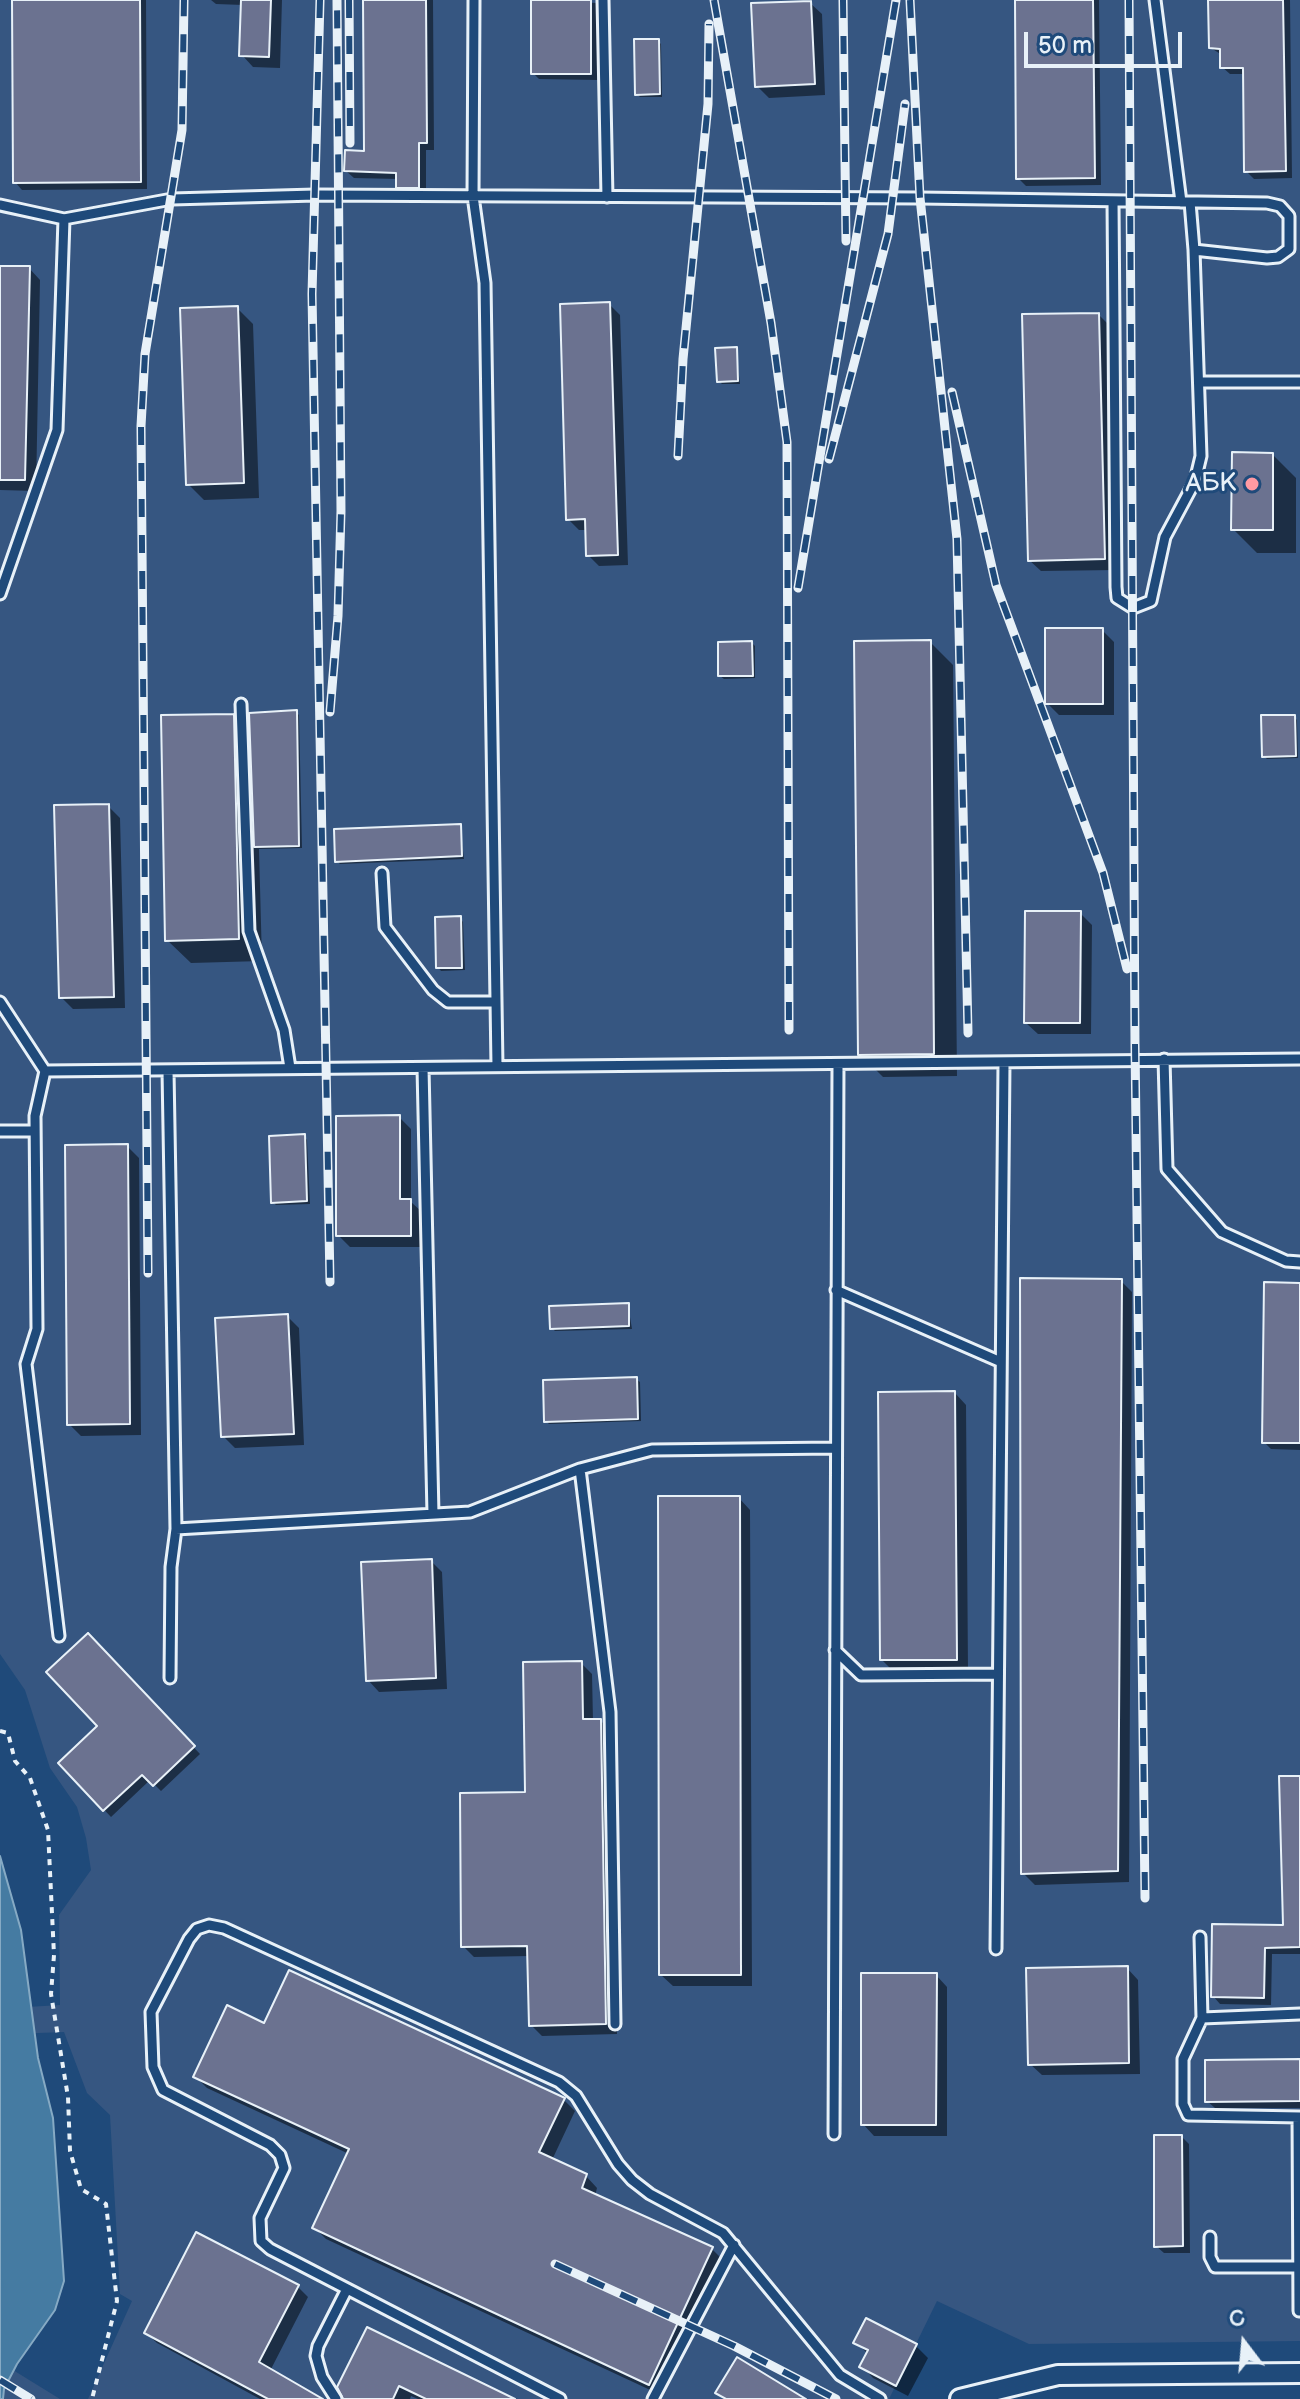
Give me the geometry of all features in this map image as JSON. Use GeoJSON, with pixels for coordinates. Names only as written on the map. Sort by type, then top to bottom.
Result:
{"type":"FeatureCollection","features":[{"type":"Feature","properties":{"kind":"street"},"geometry":{"type":"LineString","coordinates":[[960,2399],[1058,2375],[1300,2373]]}},
{"type":"Feature","properties":{"kind":"lane"},"geometry":{"type":"LineString","coordinates":[[474,0],[473,196],[485,283],[497,1066]]}},
{"type":"Feature","properties":{"kind":"lane"},"geometry":{"type":"LineString","coordinates":[[603,0],[607,197]]}},
{"type":"Feature","properties":{"kind":"lane"},"geometry":{"type":"LineString","coordinates":[[1113,201],[1116,587],[1117,598],[1133,608],[1151,601],[1165,537],[1195,481],[1201,456],[1194,250],[1155,0]]}},
{"type":"Feature","properties":{"kind":"lane"},"geometry":{"type":"LineString","coordinates":[[0,205],[64,219],[172,199],[473,196],[1185,202],[1274,204],[1285,210],[1291,224],[1291,245],[1278,257],[1194,250]]}},
{"type":"Feature","properties":{"kind":"lane"},"geometry":{"type":"LineString","coordinates":[[0,594],[57,430],[64,219]]}},
{"type":"Feature","properties":{"kind":"lane"},"geometry":{"type":"LineString","coordinates":[[1199,382],[1300,382]]}},
{"type":"Feature","properties":{"kind":"lane"},"geometry":{"type":"LineString","coordinates":[[241,704],[247,921],[254,952],[284,1030],[290,1068]]}},
{"type":"Feature","properties":{"kind":"lane"},"geometry":{"type":"LineString","coordinates":[[382,873],[385,927],[433,990],[448,1002],[496,1002]]}},
{"type":"Feature","properties":{"kind":"lane"},"geometry":{"type":"LineString","coordinates":[[0,1002],[45,1071]]}},
{"type":"Feature","properties":{"kind":"lane"},"geometry":{"type":"LineString","coordinates":[[1164,1059],[1167,1169],[1222,1232],[1286,1261],[1300,1262]]}},
{"type":"Feature","properties":{"kind":"lane"},"geometry":{"type":"LineString","coordinates":[[45,1071],[1300,1059]]}},
{"type":"Feature","properties":{"kind":"lane"},"geometry":{"type":"LineString","coordinates":[[996,1949],[1004,1063]]}},
{"type":"Feature","properties":{"kind":"lane"},"geometry":{"type":"LineString","coordinates":[[834,2134],[838,1064]]}},
{"type":"Feature","properties":{"kind":"lane"},"geometry":{"type":"LineString","coordinates":[[423,1068],[433,1514]]}},
{"type":"Feature","properties":{"kind":"lane"},"geometry":{"type":"LineString","coordinates":[[45,1071],[39,1090],[35,1131],[37,1329],[26,1364],[59,1636]]}},
{"type":"Feature","properties":{"kind":"lane"},"geometry":{"type":"LineString","coordinates":[[168,1071],[176,1529],[171,1567],[170,1678]]}},
{"type":"Feature","properties":{"kind":"lane"},"geometry":{"type":"LineString","coordinates":[[0,1131],[35,1131]]}},
{"type":"Feature","properties":{"kind":"lane"},"geometry":{"type":"LineString","coordinates":[[836,1290],[1001,1362]]}},
{"type":"Feature","properties":{"kind":"lane"},"geometry":{"type":"LineString","coordinates":[[176,1529],[470,1512],[580,1469],[652,1450],[835,1448]]}},
{"type":"Feature","properties":{"kind":"lane"},"geometry":{"type":"LineString","coordinates":[[580,1469],[610,1712],[615,2024]]}},
{"type":"Feature","properties":{"kind":"lane"},"geometry":{"type":"LineString","coordinates":[[835,1650],[861,1675],[998,1674]]}},
{"type":"Feature","properties":{"kind":"lane"},"geometry":{"type":"LineString","coordinates":[[560,2399],[261,2241],[260,2218],[284,2168],[280,2155],[270,2145],[163,2090],[156,2079],[151,2012],[197,1929],[209,1925],[224,1928],[559,2082],[576,2096],[618,2164],[632,2180],[650,2194],[723,2233],[840,2375],[880,2399]]}},
{"type":"Feature","properties":{"kind":"lane"},"geometry":{"type":"LineString","coordinates":[[1200,1937],[1202,2018],[1183,2059],[1183,2104],[1188,2115],[1299,2117],[1299,2311]]}},
{"type":"Feature","properties":{"kind":"lane"},"geometry":{"type":"LineString","coordinates":[[1202,2018],[1300,2014]]}},
{"type":"Feature","properties":{"kind":"lane"},"geometry":{"type":"LineString","coordinates":[[1210,2237],[1210,2257],[1215,2267],[1299,2267]]}},
{"type":"Feature","properties":{"kind":"lane"},"geometry":{"type":"LineString","coordinates":[[653,2399],[734,2245]]}},
{"type":"Feature","properties":{"kind":"lane"},"geometry":{"type":"LineString","coordinates":[[336,2399],[322,2377],[316,2356],[347,2289]]}},
{"type":"Feature","properties":{"kind":"path"},"geometry":{"type":"LineString","coordinates":[[0,1731],[8,1733],[15,1761],[30,1778],[48,1830],[54,1955],[51,1994],[68,2097],[70,2151],[81,2189],[106,2204],[117,2301],[92,2399]]}},
{"type":"Feature","properties":{"kind":"shaded area"},"geometry":{"type":"Polygon","coordinates":[[[0,0],[1300,0],[1300,2341],[1029,2344],[937,2301],[889,2399],[88,2399],[132,2301],[120,2294],[110,2115],[87,2093],[64,2032],[12,2034],[11,2008],[60,2005],[59,1915],[91,1870],[77,1807],[50,1768],[25,1690],[0,1654],[0,0]]]}},
{"type":"Feature","properties":{"kind":"shaded area"},"geometry":{"type":"Polygon","coordinates":[[[0,1856],[21,1930],[38,2058],[53,2118],[64,2281],[55,2310],[17,2364],[4,2389],[3,2399],[0,2399],[0,1856]]]}},
{"type":"Feature","properties":{"kind":"shaded area"},"geometry":{"type":"Polygon","coordinates":[[[0,2362],[60,2399],[2,2399],[0,2362]]]}},
{"type":"Feature","properties":{"kind":"building"},"geometry":{"type":"Polygon","coordinates":[[[12,0],[140,0],[141,182],[13,183],[12,0]]]}},
{"type":"Feature","properties":{"kind":"building"},"geometry":{"type":"Polygon","coordinates":[[[241,0],[271,0],[269,57],[239,56],[241,0]]]}},
{"type":"Feature","properties":{"kind":"building"},"geometry":{"type":"Polygon","coordinates":[[[363,0],[426,0],[427,143],[419,143],[419,188],[396,188],[396,173],[344,171],[345,150],[364,151],[363,0]]]}},
{"type":"Feature","properties":{"kind":"building"},"geometry":{"type":"Polygon","coordinates":[[[531,0],[591,0],[591,74],[531,74],[531,0]]]}},
{"type":"Feature","properties":{"kind":"building"},"geometry":{"type":"Polygon","coordinates":[[[1015,0],[1093,0],[1095,178],[1016,179],[1015,0]]]}},
{"type":"Feature","properties":{"kind":"building"},"geometry":{"type":"Polygon","coordinates":[[[1208,0],[1283,0],[1286,171],[1244,172],[1243,68],[1220,68],[1220,49],[1209,48],[1208,0]]]}},
{"type":"Feature","properties":{"kind":"building"},"geometry":{"type":"Polygon","coordinates":[[[811,1],[815,84],[755,87],[751,3],[811,1]]]}},
{"type":"Feature","properties":{"kind":"building"},"geometry":{"type":"Polygon","coordinates":[[[634,39],[659,39],[660,94],[635,95],[634,39]]]}},
{"type":"Feature","properties":{"kind":"building"},"geometry":{"type":"Polygon","coordinates":[[[0,266],[30,266],[25,480],[0,480],[0,266]]]}},
{"type":"Feature","properties":{"kind":"building"},"geometry":{"type":"Polygon","coordinates":[[[610,302],[618,555],[586,556],[585,519],[566,520],[560,304],[610,302]]]}},
{"type":"Feature","properties":{"kind":"building"},"geometry":{"type":"Polygon","coordinates":[[[238,306],[244,483],[186,485],[180,308],[238,306]]]}},
{"type":"Feature","properties":{"kind":"building"},"geometry":{"type":"Polygon","coordinates":[[[1099,313],[1105,559],[1028,561],[1022,314],[1099,313]]]}},
{"type":"Feature","properties":{"kind":"building"},"geometry":{"type":"Polygon","coordinates":[[[737,347],[738,381],[717,382],[715,348],[737,347]]]}},
{"type":"Feature","properties":{"kind":"building","name":"АБК"},"geometry":{"type":"Polygon","coordinates":[[[1232,452],[1273,453],[1273,530],[1231,530],[1232,452]]]}},
{"type":"Feature","properties":{"kind":"building"},"geometry":{"type":"Polygon","coordinates":[[[1045,628],[1103,628],[1103,704],[1045,704],[1045,628]]]}},
{"type":"Feature","properties":{"kind":"building"},"geometry":{"type":"Polygon","coordinates":[[[931,640],[934,1054],[858,1055],[854,641],[931,640]]]}},
{"type":"Feature","properties":{"kind":"building"},"geometry":{"type":"Polygon","coordinates":[[[752,641],[753,676],[718,676],[718,642],[752,641]]]}},
{"type":"Feature","properties":{"kind":"building"},"geometry":{"type":"Polygon","coordinates":[[[297,710],[299,846],[254,847],[249,713],[297,710]]]}},
{"type":"Feature","properties":{"kind":"building"},"geometry":{"type":"Polygon","coordinates":[[[234,714],[239,939],[165,941],[161,715],[234,714]]]}},
{"type":"Feature","properties":{"kind":"building"},"geometry":{"type":"Polygon","coordinates":[[[1261,715],[1295,715],[1296,756],[1262,757],[1261,715]]]}},
{"type":"Feature","properties":{"kind":"building"},"geometry":{"type":"Polygon","coordinates":[[[109,804],[114,997],[59,998],[54,805],[109,804]]]}},
{"type":"Feature","properties":{"kind":"building"},"geometry":{"type":"Polygon","coordinates":[[[461,824],[462,856],[335,862],[334,829],[461,824]]]}},
{"type":"Feature","properties":{"kind":"building"},"geometry":{"type":"Polygon","coordinates":[[[1025,911],[1081,911],[1080,1023],[1024,1023],[1025,911]]]}},
{"type":"Feature","properties":{"kind":"building"},"geometry":{"type":"Polygon","coordinates":[[[461,916],[462,968],[436,968],[435,917],[461,916]]]}},
{"type":"Feature","properties":{"kind":"building"},"geometry":{"type":"Polygon","coordinates":[[[400,1115],[400,1199],[411,1199],[411,1236],[336,1236],[336,1116],[400,1115]]]}},
{"type":"Feature","properties":{"kind":"building"},"geometry":{"type":"Polygon","coordinates":[[[305,1134],[307,1201],[271,1203],[269,1136],[305,1134]]]}},
{"type":"Feature","properties":{"kind":"building"},"geometry":{"type":"Polygon","coordinates":[[[128,1144],[130,1424],[67,1425],[65,1145],[128,1144]]]}},
{"type":"Feature","properties":{"kind":"building"},"geometry":{"type":"Polygon","coordinates":[[[1020,1278],[1122,1279],[1118,1871],[1021,1874],[1020,1278]]]}},
{"type":"Feature","properties":{"kind":"building"},"geometry":{"type":"Polygon","coordinates":[[[1264,1282],[1300,1283],[1300,1443],[1262,1443],[1264,1282]]]}},
{"type":"Feature","properties":{"kind":"building"},"geometry":{"type":"Polygon","coordinates":[[[629,1303],[629,1326],[550,1329],[549,1306],[629,1303]]]}},
{"type":"Feature","properties":{"kind":"building"},"geometry":{"type":"Polygon","coordinates":[[[288,1314],[294,1434],[221,1437],[215,1318],[288,1314]]]}},
{"type":"Feature","properties":{"kind":"building"},"geometry":{"type":"Polygon","coordinates":[[[637,1377],[638,1419],[544,1422],[543,1380],[637,1377]]]}},
{"type":"Feature","properties":{"kind":"building"},"geometry":{"type":"Polygon","coordinates":[[[955,1391],[957,1660],[880,1660],[878,1392],[955,1391]]]}},
{"type":"Feature","properties":{"kind":"building"},"geometry":{"type":"Polygon","coordinates":[[[658,1496],[740,1496],[741,1975],[659,1975],[658,1496]]]}},
{"type":"Feature","properties":{"kind":"building"},"geometry":{"type":"Polygon","coordinates":[[[432,1559],[436,1678],[366,1681],[361,1562],[432,1559]]]}},
{"type":"Feature","properties":{"kind":"building"},"geometry":{"type":"Polygon","coordinates":[[[88,1633],[195,1746],[153,1786],[142,1775],[103,1811],[58,1763],[97,1726],[46,1672],[88,1633]]]}},
{"type":"Feature","properties":{"kind":"building"},"geometry":{"type":"Polygon","coordinates":[[[582,1661],[583,1719],[601,1719],[606,2024],[529,2026],[527,1946],[461,1947],[460,1793],[525,1792],[523,1662],[582,1661]]]}},
{"type":"Feature","properties":{"kind":"building"},"geometry":{"type":"Polygon","coordinates":[[[1279,1776],[1300,1776],[1300,1947],[1265,1948],[1264,1998],[1211,1997],[1212,1924],[1283,1925],[1279,1776]]]}},
{"type":"Feature","properties":{"kind":"building"},"geometry":{"type":"Polygon","coordinates":[[[1128,1966],[1129,2063],[1028,2065],[1026,1968],[1128,1966]]]}},
{"type":"Feature","properties":{"kind":"building"},"geometry":{"type":"Polygon","coordinates":[[[289,1970],[565,2098],[539,2152],[587,2174],[582,2188],[713,2247],[649,2385],[312,2228],[349,2149],[193,2077],[227,2005],[264,2023],[289,1970]]]}},
{"type":"Feature","properties":{"kind":"building"},"geometry":{"type":"Polygon","coordinates":[[[861,1973],[937,1973],[936,2125],[861,2125],[861,1973]]]}},
{"type":"Feature","properties":{"kind":"building"},"geometry":{"type":"Polygon","coordinates":[[[1300,2059],[1300,2101],[1205,2102],[1205,2060],[1300,2059]]]}},
{"type":"Feature","properties":{"kind":"building"},"geometry":{"type":"Polygon","coordinates":[[[1154,2135],[1182,2135],[1183,2246],[1154,2247],[1154,2135]]]}},
{"type":"Feature","properties":{"kind":"building"},"geometry":{"type":"Polygon","coordinates":[[[196,2232],[299,2285],[259,2362],[323,2399],[268,2399],[144,2333],[196,2232]]]}},
{"type":"Feature","properties":{"kind":"building"},"geometry":{"type":"Polygon","coordinates":[[[866,2318],[917,2344],[896,2386],[859,2367],[868,2350],[853,2343],[866,2318]]]}},
{"type":"Feature","properties":{"kind":"building"},"geometry":{"type":"Polygon","coordinates":[[[367,2327],[515,2399],[426,2399],[399,2386],[393,2399],[343,2399],[337,2387],[367,2327]]]}},
{"type":"Feature","properties":{"kind":"building"},"geometry":{"type":"Polygon","coordinates":[[[737,2357],[806,2399],[726,2399],[715,2393],[737,2357]]]}},
{"type":"Feature","properties":{"kind":"railway"},"geometry":{"type":"LineString","coordinates":[[148,1273],[141,426],[145,354],[182,130],[184,0]]}},
{"type":"Feature","properties":{"kind":"railway"},"geometry":{"type":"LineString","coordinates":[[320,0],[312,294],[330,1282]]}},
{"type":"Feature","properties":{"kind":"railway"},"geometry":{"type":"LineString","coordinates":[[330,712],[338,616],[341,511],[337,0]]}},
{"type":"Feature","properties":{"kind":"railway"},"geometry":{"type":"LineString","coordinates":[[349,0],[350,143]]}},
{"type":"Feature","properties":{"kind":"railway"},"geometry":{"type":"LineString","coordinates":[[714,0],[771,323],[787,442],[789,1030]]}},
{"type":"Feature","properties":{"kind":"railway"},"geometry":{"type":"LineString","coordinates":[[843,0],[846,241]]}},
{"type":"Feature","properties":{"kind":"railway"},"geometry":{"type":"LineString","coordinates":[[798,588],[896,0]]}},
{"type":"Feature","properties":{"kind":"railway"},"geometry":{"type":"LineString","coordinates":[[910,0],[920,198],[957,539],[968,1033]]}},
{"type":"Feature","properties":{"kind":"railway"},"geometry":{"type":"LineString","coordinates":[[1129,0],[1135,1044],[1145,1898]]}},
{"type":"Feature","properties":{"kind":"railway"},"geometry":{"type":"LineString","coordinates":[[678,456],[683,359],[708,104],[709,24]]}},
{"type":"Feature","properties":{"kind":"railway"},"geometry":{"type":"LineString","coordinates":[[829,459],[888,234],[905,104]]}},
{"type":"Feature","properties":{"kind":"railway"},"geometry":{"type":"LineString","coordinates":[[952,392],[996,585],[1103,873],[1127,969]]}},
{"type":"Feature","properties":{"kind":"railway"},"geometry":{"type":"LineString","coordinates":[[555,2264],[734,2346],[836,2399]]}},
{"type":"Feature","properties":{"kind":"railway"},"geometry":{"type":"LineString","coordinates":[[0,2380],[31,2399]]}},
{"type":"Feature","properties":{"kind":"place","name":"АБК"},"geometry":{"type":"Point","coordinates":[1252,484]}}]}
